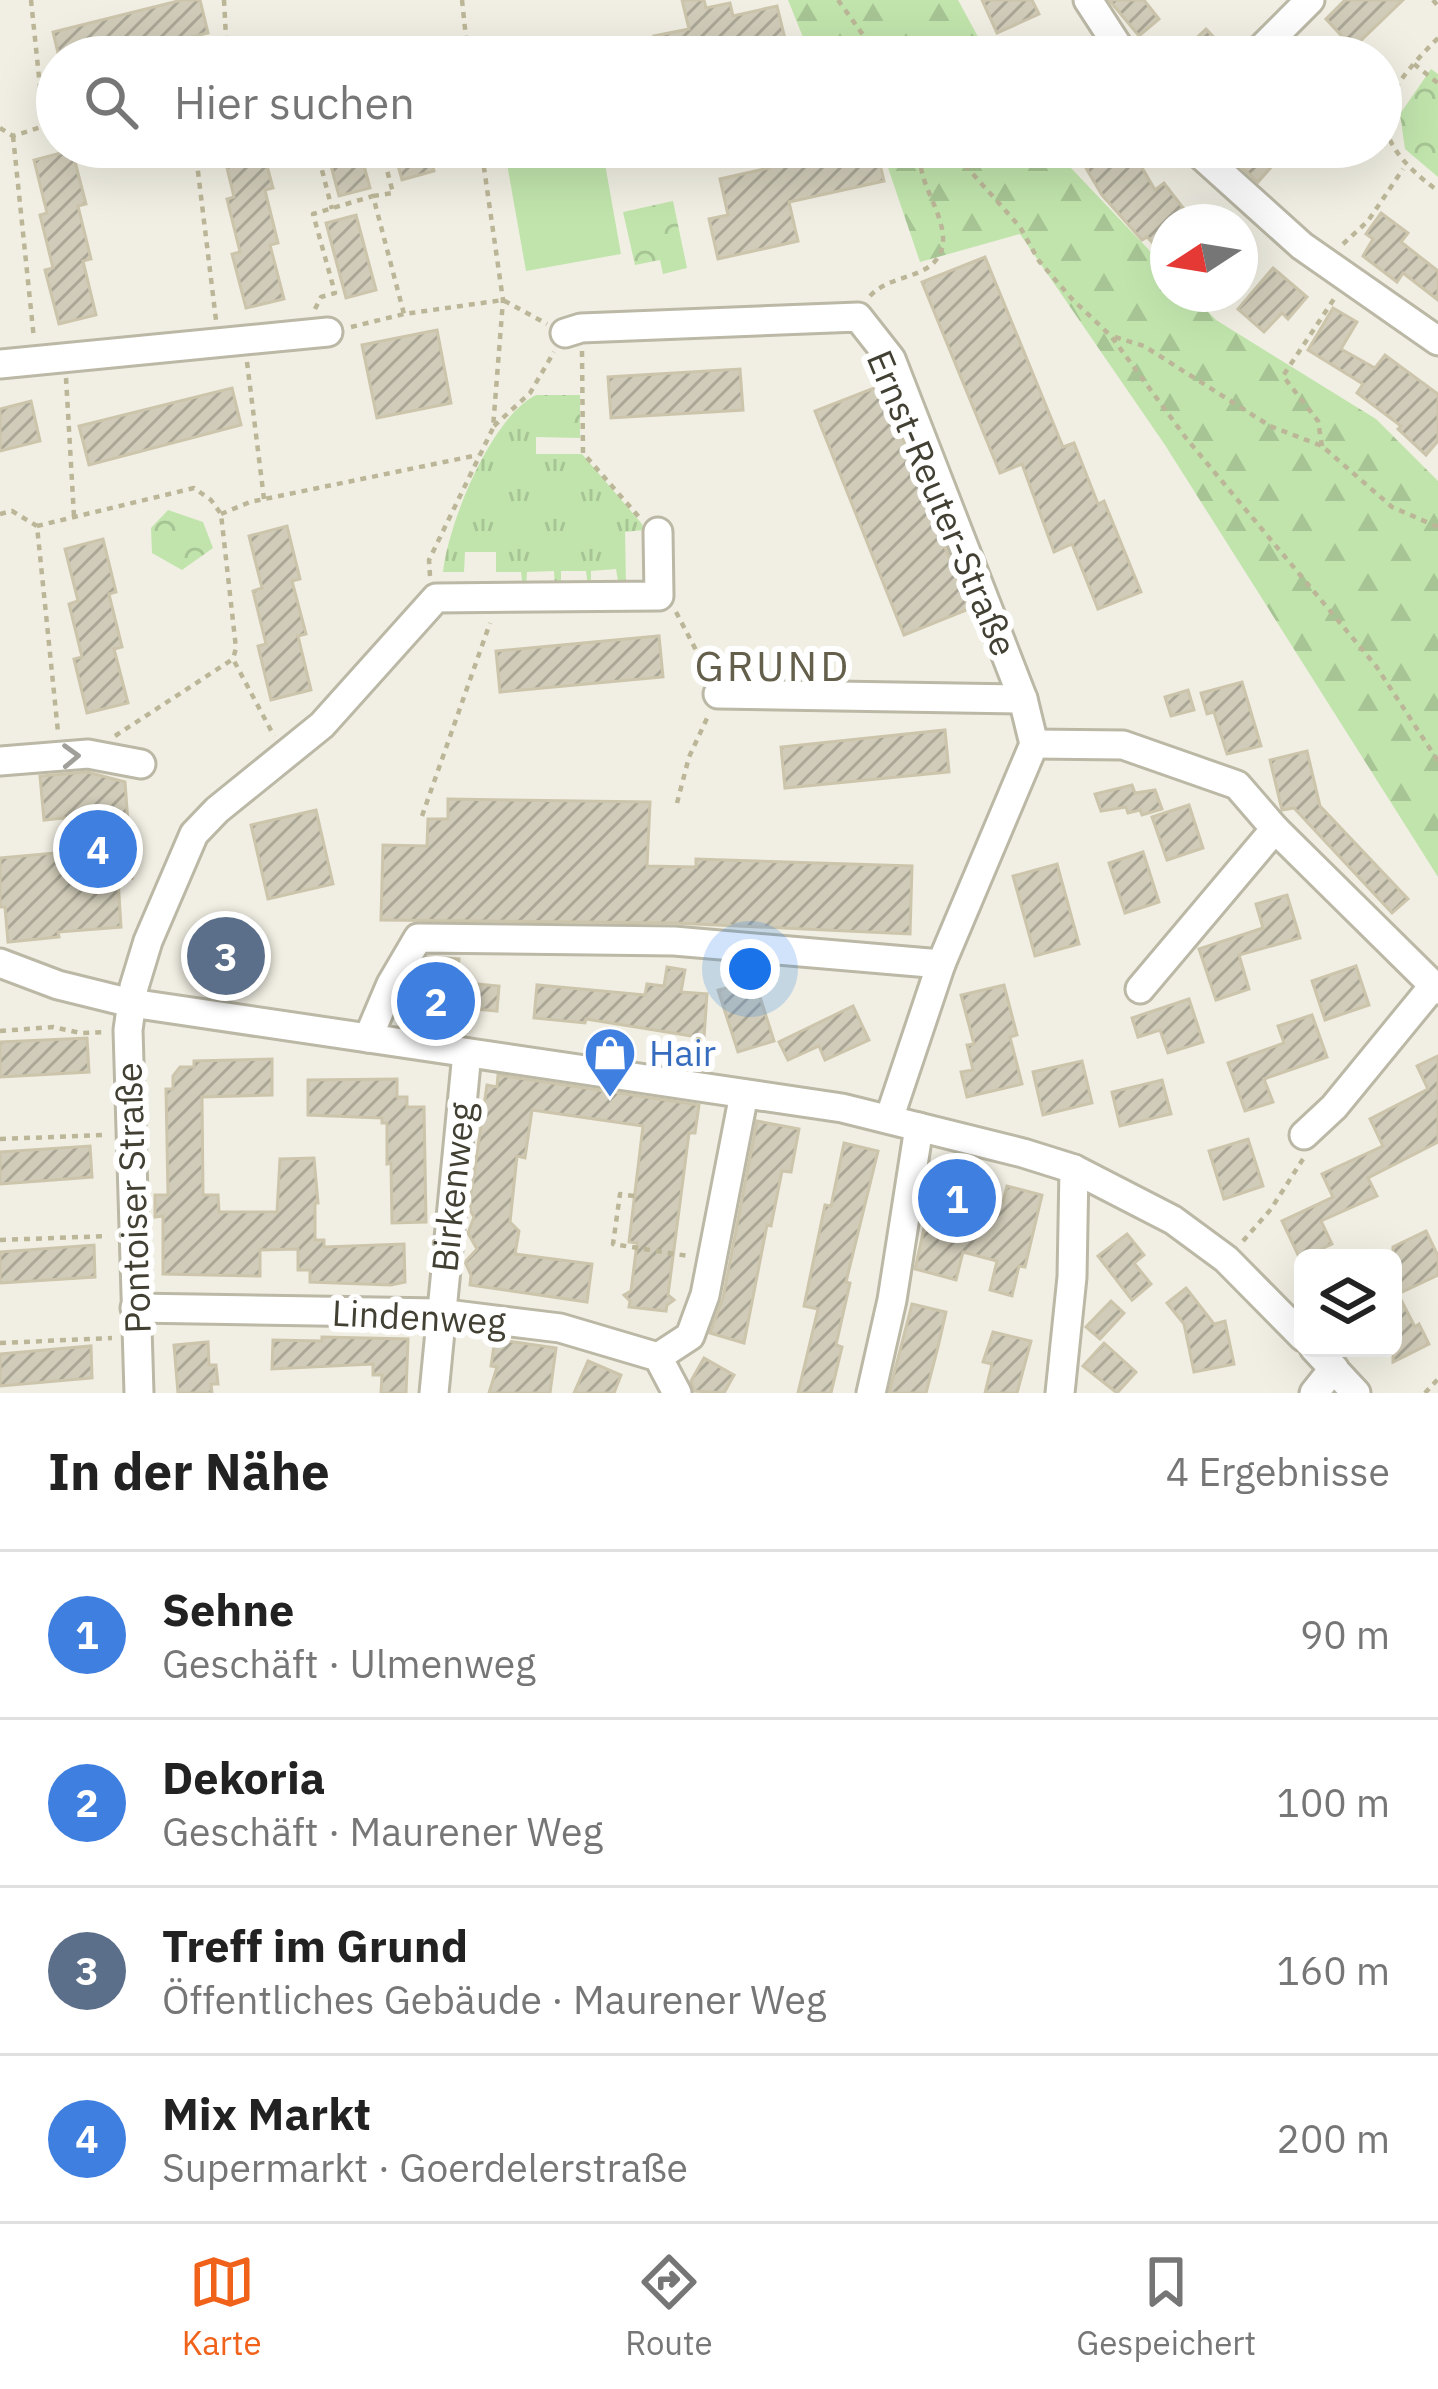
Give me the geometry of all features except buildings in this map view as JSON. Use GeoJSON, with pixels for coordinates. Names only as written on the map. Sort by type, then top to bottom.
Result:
{"type":"FeatureCollection","features":[{"type":"Feature","properties":{"kind":"street"},"geometry":{"type":"LineString","coordinates":[[1088,0],[1111,36]]}},
{"type":"Feature","properties":{"kind":"street"},"geometry":{"type":"LineString","coordinates":[[1274,36],[1310,0]]}},
{"type":"Feature","properties":{"kind":"street"},"geometry":{"type":"LineString","coordinates":[[1215,168],[1302,246],[1438,341]]}},
{"type":"Feature","properties":{"kind":"street","name":"Ernst-Reuter-Straße"},"geometry":{"type":"LineString","coordinates":[[573,330],[859,316],[891,359],[1023,698],[1034,744]]}},
{"type":"Feature","properties":{"kind":"street"},"geometry":{"type":"LineString","coordinates":[[0,364],[315,334]]}},
{"type":"Feature","properties":{"kind":"street"},"geometry":{"type":"LineString","coordinates":[[436,598],[659,596],[658,532]]}},
{"type":"Feature","properties":{"kind":"street","name":"Pontoiser Straße"},"geometry":{"type":"LineString","coordinates":[[140,1393],[129,1134],[130,1017],[148,941],[194,834],[322,724],[436,598]]}},
{"type":"Feature","properties":{"kind":"street","name":"Ernst-Reuter-Straße"},"geometry":{"type":"LineString","coordinates":[[718,694],[1023,698]]}},
{"type":"Feature","properties":{"kind":"street"},"geometry":{"type":"LineString","coordinates":[[889,1119],[941,964],[1034,744],[1123,745],[1237,785],[1275,829],[1436,988],[1334,1107],[1304,1135]]}},
{"type":"Feature","properties":{"kind":"street"},"geometry":{"type":"LineString","coordinates":[[0,761],[74,755],[141,764]]}},
{"type":"Feature","properties":{"kind":"street"},"geometry":{"type":"LineString","coordinates":[[1140,988],[1275,829]]}},
{"type":"Feature","properties":{"kind":"street"},"geometry":{"type":"LineString","coordinates":[[368,1038],[418,938],[674,941],[941,964]]}},
{"type":"Feature","properties":{"kind":"street"},"geometry":{"type":"LineString","coordinates":[[0,963],[130,1017],[368,1038],[744,1094],[889,1119],[1074,1169],[1173,1220],[1226,1259],[1294,1328]]}},
{"type":"Feature","properties":{"kind":"street","name":"Birkenweg"},"geometry":{"type":"LineString","coordinates":[[434,1393],[467,1053]]}},
{"type":"Feature","properties":{"kind":"street"},"geometry":{"type":"LineString","coordinates":[[676,1393],[658,1357],[690,1336],[705,1295],[744,1094]]}},
{"type":"Feature","properties":{"kind":"street"},"geometry":{"type":"LineString","coordinates":[[871,1393],[892,1300],[919,1127]]}},
{"type":"Feature","properties":{"kind":"street"},"geometry":{"type":"LineString","coordinates":[[1060,1393],[1072,1277],[1074,1169]]}},
{"type":"Feature","properties":{"kind":"street","name":"Lindenweg"},"geometry":{"type":"LineString","coordinates":[[135,1308],[439,1313],[560,1328],[658,1357]]}},
{"type":"Feature","properties":{"kind":"street"},"geometry":{"type":"LineString","coordinates":[[1314,1393],[1324,1358]]}},
{"type":"Feature","properties":{"kind":"street"},"geometry":{"type":"LineString","coordinates":[[1324,1358],[1356,1393]]}},
{"type":"Feature","properties":{"kind":"path"},"geometry":{"type":"LineString","coordinates":[[31,0],[36,48]]}},
{"type":"Feature","properties":{"kind":"path"},"geometry":{"type":"LineString","coordinates":[[224,0],[225,36]]}},
{"type":"Feature","properties":{"kind":"path"},"geometry":{"type":"LineString","coordinates":[[462,0],[466,36]]}},
{"type":"Feature","properties":{"kind":"path"},"geometry":{"type":"LineString","coordinates":[[838,0],[865,36]]}},
{"type":"Feature","properties":{"kind":"path"},"geometry":{"type":"LineString","coordinates":[[1402,80],[1438,38]]}},
{"type":"Feature","properties":{"kind":"path"},"geometry":{"type":"LineString","coordinates":[[1414,64],[1438,83]]}},
{"type":"Feature","properties":{"kind":"path"},"geometry":{"type":"LineString","coordinates":[[0,128],[13,136]]}},
{"type":"Feature","properties":{"kind":"path"},"geometry":{"type":"LineString","coordinates":[[13,136],[36,128]]}},
{"type":"Feature","properties":{"kind":"path"},"geometry":{"type":"LineString","coordinates":[[13,136],[36,360]]}},
{"type":"Feature","properties":{"kind":"path"},"geometry":{"type":"LineString","coordinates":[[1402,163],[1438,191]]}},
{"type":"Feature","properties":{"kind":"path"},"geometry":{"type":"LineString","coordinates":[[1322,446],[1318,422],[1283,376],[1338,268],[1405,167]]}},
{"type":"Feature","properties":{"kind":"path"},"geometry":{"type":"LineString","coordinates":[[199,168],[263,499]]}},
{"type":"Feature","properties":{"kind":"path"},"geometry":{"type":"LineString","coordinates":[[322,168],[332,208]]}},
{"type":"Feature","properties":{"kind":"path"},"geometry":{"type":"LineString","coordinates":[[386,168],[393,193],[313,214],[335,293],[321,296],[315,334],[404,314],[503,300],[573,330]]}},
{"type":"Feature","properties":{"kind":"path"},"geometry":{"type":"LineString","coordinates":[[484,168],[503,300],[493,428]]}},
{"type":"Feature","properties":{"kind":"path"},"geometry":{"type":"LineString","coordinates":[[859,316],[873,291],[928,268],[941,253],[943,231],[922,168]]}},
{"type":"Feature","properties":{"kind":"path"},"geometry":{"type":"LineString","coordinates":[[968,168],[1020,227],[1050,274],[1111,336],[1186,438],[1376,666],[1438,761]]}},
{"type":"Feature","properties":{"kind":"path"},"geometry":{"type":"LineString","coordinates":[[373,196],[404,314]]}},
{"type":"Feature","properties":{"kind":"path"},"geometry":{"type":"LineString","coordinates":[[436,598],[430,588],[429,560],[478,455],[493,428],[530,393],[573,330]]}},
{"type":"Feature","properties":{"kind":"path"},"geometry":{"type":"LineString","coordinates":[[573,330],[584,454],[647,526],[658,532]]}},
{"type":"Feature","properties":{"kind":"path"},"geometry":{"type":"LineString","coordinates":[[1111,336],[1144,346],[1270,426],[1322,446],[1392,507],[1438,527]]}},
{"type":"Feature","properties":{"kind":"path"},"geometry":{"type":"LineString","coordinates":[[65,358],[74,516]]}},
{"type":"Feature","properties":{"kind":"path"},"geometry":{"type":"LineString","coordinates":[[220,514],[263,499],[478,455]]}},
{"type":"Feature","properties":{"kind":"path"},"geometry":{"type":"LineString","coordinates":[[0,514],[13,511],[37,526],[194,488],[211,500],[220,514],[236,648],[233,659],[285,757]]}},
{"type":"Feature","properties":{"kind":"path"},"geometry":{"type":"LineString","coordinates":[[37,526],[74,755],[233,659]]}},
{"type":"Feature","properties":{"kind":"path"},"geometry":{"type":"LineString","coordinates":[[422,816],[500,596]]}},
{"type":"Feature","properties":{"kind":"path"},"geometry":{"type":"LineString","coordinates":[[0,1031],[53,1027],[81,1033],[130,1017]]}},
{"type":"Feature","properties":{"kind":"path"},"geometry":{"type":"LineString","coordinates":[[0,1139],[129,1134]]}},
{"type":"Feature","properties":{"kind":"path"},"geometry":{"type":"LineString","coordinates":[[1226,1259],[1303,1164],[1304,1135]]}},
{"type":"Feature","properties":{"kind":"path"},"geometry":{"type":"LineString","coordinates":[[634,1196],[620,1194],[614,1244],[711,1260]]}},
{"type":"Feature","properties":{"kind":"path"},"geometry":{"type":"LineString","coordinates":[[0,1240],[132,1235]]}},
{"type":"Feature","properties":{"kind":"path"},"geometry":{"type":"LineString","coordinates":[[0,1343],[136,1338]]}},
{"type":"Feature","properties":{"kind":"path"},"geometry":{"type":"LineString","coordinates":[[1425,1393],[1438,1379]]}},
{"type":"Feature","properties":{"kind":"green space"},"geometry":{"type":"Polygon","coordinates":[[[788,0],[958,0],[978,36],[803,36],[788,0]]]}},
{"type":"Feature","properties":{"kind":"green space"},"geometry":{"type":"Polygon","coordinates":[[[1431,69],[1438,74],[1438,177],[1405,149],[1402,111],[1431,69]]]}},
{"type":"Feature","properties":{"kind":"green space"},"geometry":{"type":"Polygon","coordinates":[[[508,168],[606,168],[621,254],[526,271],[508,168]]]}},
{"type":"Feature","properties":{"kind":"green space"},"geometry":{"type":"Polygon","coordinates":[[[888,168],[1071,168],[1150,251],[1150,312],[1208,312],[1376,419],[1438,481],[1438,877],[1165,445],[1020,234],[920,262],[888,168]]]}},
{"type":"Feature","properties":{"kind":"green space"},"geometry":{"type":"Polygon","coordinates":[[[673,201],[687,268],[663,274],[660,260],[635,265],[623,212],[673,201]]]}},
{"type":"Feature","properties":{"kind":"green space"},"geometry":{"type":"Polygon","coordinates":[[[536,395],[536,454],[582,454],[642,524],[644,530],[625,532],[626,587],[619,587],[616,569],[591,571],[591,588],[586,571],[561,571],[561,587],[555,587],[554,571],[527,572],[523,590],[521,572],[496,572],[496,552],[465,552],[464,572],[443,572],[453,527],[474,474],[503,425],[536,395]]]}},
{"type":"Feature","properties":{"kind":"green space"},"geometry":{"type":"Polygon","coordinates":[[[536,395],[580,395],[580,438],[536,437],[536,395]]]}},
{"type":"Feature","properties":{"kind":"green space"},"geometry":{"type":"Polygon","coordinates":[[[168,510],[203,522],[213,548],[182,570],[152,553],[151,528],[168,510]]]}},
{"type":"Feature","properties":{"kind":"place","name":"Mix Markt"},"geometry":{"type":"Point","coordinates":[98,849]}},
{"type":"Feature","properties":{"kind":"place","name":"Treff im Grund"},"geometry":{"type":"Point","coordinates":[226,956]}},
{"type":"Feature","properties":{"kind":"place","name":"Dekoria"},"geometry":{"type":"Point","coordinates":[436,1001]}},
{"type":"Feature","properties":{"kind":"place","name":"Hair"},"geometry":{"type":"Point","coordinates":[610,1099]}},
{"type":"Feature","properties":{"kind":"place","name":"Sehne"},"geometry":{"type":"Point","coordinates":[957,1198]}},
{"type":"Feature","properties":{"kind":"district","name":"GRUND"},"geometry":{"type":"Point","coordinates":[773,666]}}]}
